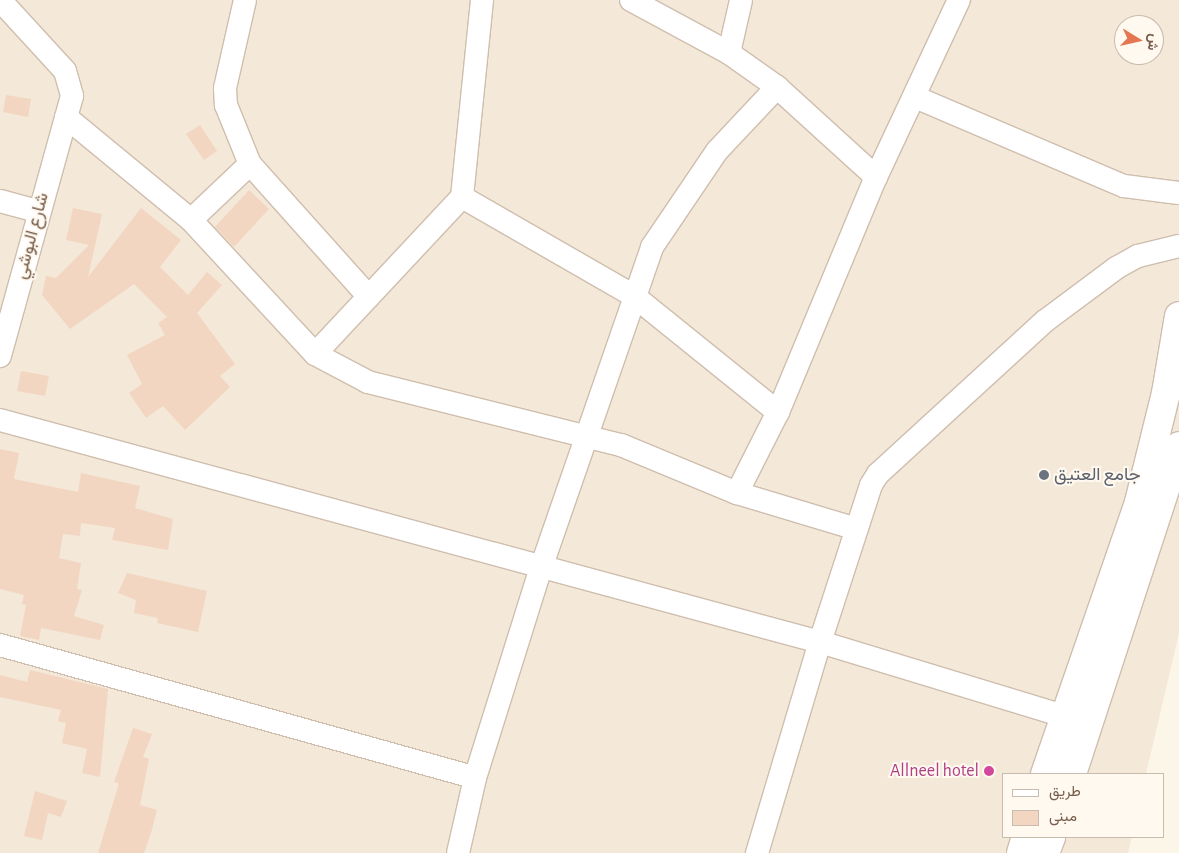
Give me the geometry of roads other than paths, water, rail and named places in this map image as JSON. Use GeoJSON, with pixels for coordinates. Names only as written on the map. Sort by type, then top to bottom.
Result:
{"type":"FeatureCollection","features":[{"type":"Feature","properties":{"kind":"main road"},"geometry":{"type":"LineString","coordinates":[[1046,773],[1064,716],[1139,502],[1178,330]]}},
{"type":"Feature","properties":{"kind":"main road"},"geometry":{"type":"LineString","coordinates":[[1072,773],[1179,446]]}},
{"type":"Feature","properties":{"kind":"main road"},"geometry":{"type":"LineString","coordinates":[[1021,853],[1026,838]]}},
{"type":"Feature","properties":{"kind":"main road"},"geometry":{"type":"LineString","coordinates":[[1045,853],[1051,838]]}},
{"type":"Feature","properties":{"kind":"street","name":"شارع البوشي"},"geometry":{"type":"LineString","coordinates":[[0,0],[65,71],[72,96],[38,211],[0,356]]}},
{"type":"Feature","properties":{"kind":"street"},"geometry":{"type":"LineString","coordinates":[[246,0],[225,88],[226,105],[250,164],[369,297]]}},
{"type":"Feature","properties":{"kind":"street"},"geometry":{"type":"LineString","coordinates":[[315,354],[462,197],[482,0]]}},
{"type":"Feature","properties":{"kind":"street"},"geometry":{"type":"LineString","coordinates":[[631,0],[729,52],[777,87],[876,177]]}},
{"type":"Feature","properties":{"kind":"street"},"geometry":{"type":"LineString","coordinates":[[729,52],[742,0]]}},
{"type":"Feature","properties":{"kind":"street"},"geometry":{"type":"LineString","coordinates":[[737,493],[778,412],[876,177],[959,0]]}},
{"type":"Feature","properties":{"kind":"street"},"geometry":{"type":"LineString","coordinates":[[458,853],[475,778],[541,568],[652,247],[717,151],[777,87]]}},
{"type":"Feature","properties":{"kind":"street"},"geometry":{"type":"LineString","coordinates":[[915,97],[1124,186],[1179,193]]}},
{"type":"Feature","properties":{"kind":"street"},"geometry":{"type":"LineString","coordinates":[[66,117],[191,220],[315,354],[368,382],[508,419],[621,444],[737,493],[857,529]]}},
{"type":"Feature","properties":{"kind":"street"},"geometry":{"type":"LineString","coordinates":[[191,220],[250,164]]}},
{"type":"Feature","properties":{"kind":"street"},"geometry":{"type":"LineString","coordinates":[[462,197],[634,296],[778,412]]}},
{"type":"Feature","properties":{"kind":"street"},"geometry":{"type":"LineString","coordinates":[[0,201],[38,211]]}},
{"type":"Feature","properties":{"kind":"street"},"geometry":{"type":"LineString","coordinates":[[757,853],[820,642],[857,529],[878,474],[1045,321],[1116,268],[1138,256],[1179,246]]}},
{"type":"Feature","properties":{"kind":"street"},"geometry":{"type":"LineString","coordinates":[[0,420],[820,642],[1064,716]]}},
{"type":"Feature","properties":{"kind":"street"},"geometry":{"type":"LineString","coordinates":[[0,645],[475,778]]}},
{"type":"Feature","properties":{"kind":"place","name":"جامع العتيق"},"geometry":{"type":"Point","coordinates":[1044,475]}},
{"type":"Feature","properties":{"kind":"place","name":"Allneel hotel"},"geometry":{"type":"Point","coordinates":[989,771]}}]}
